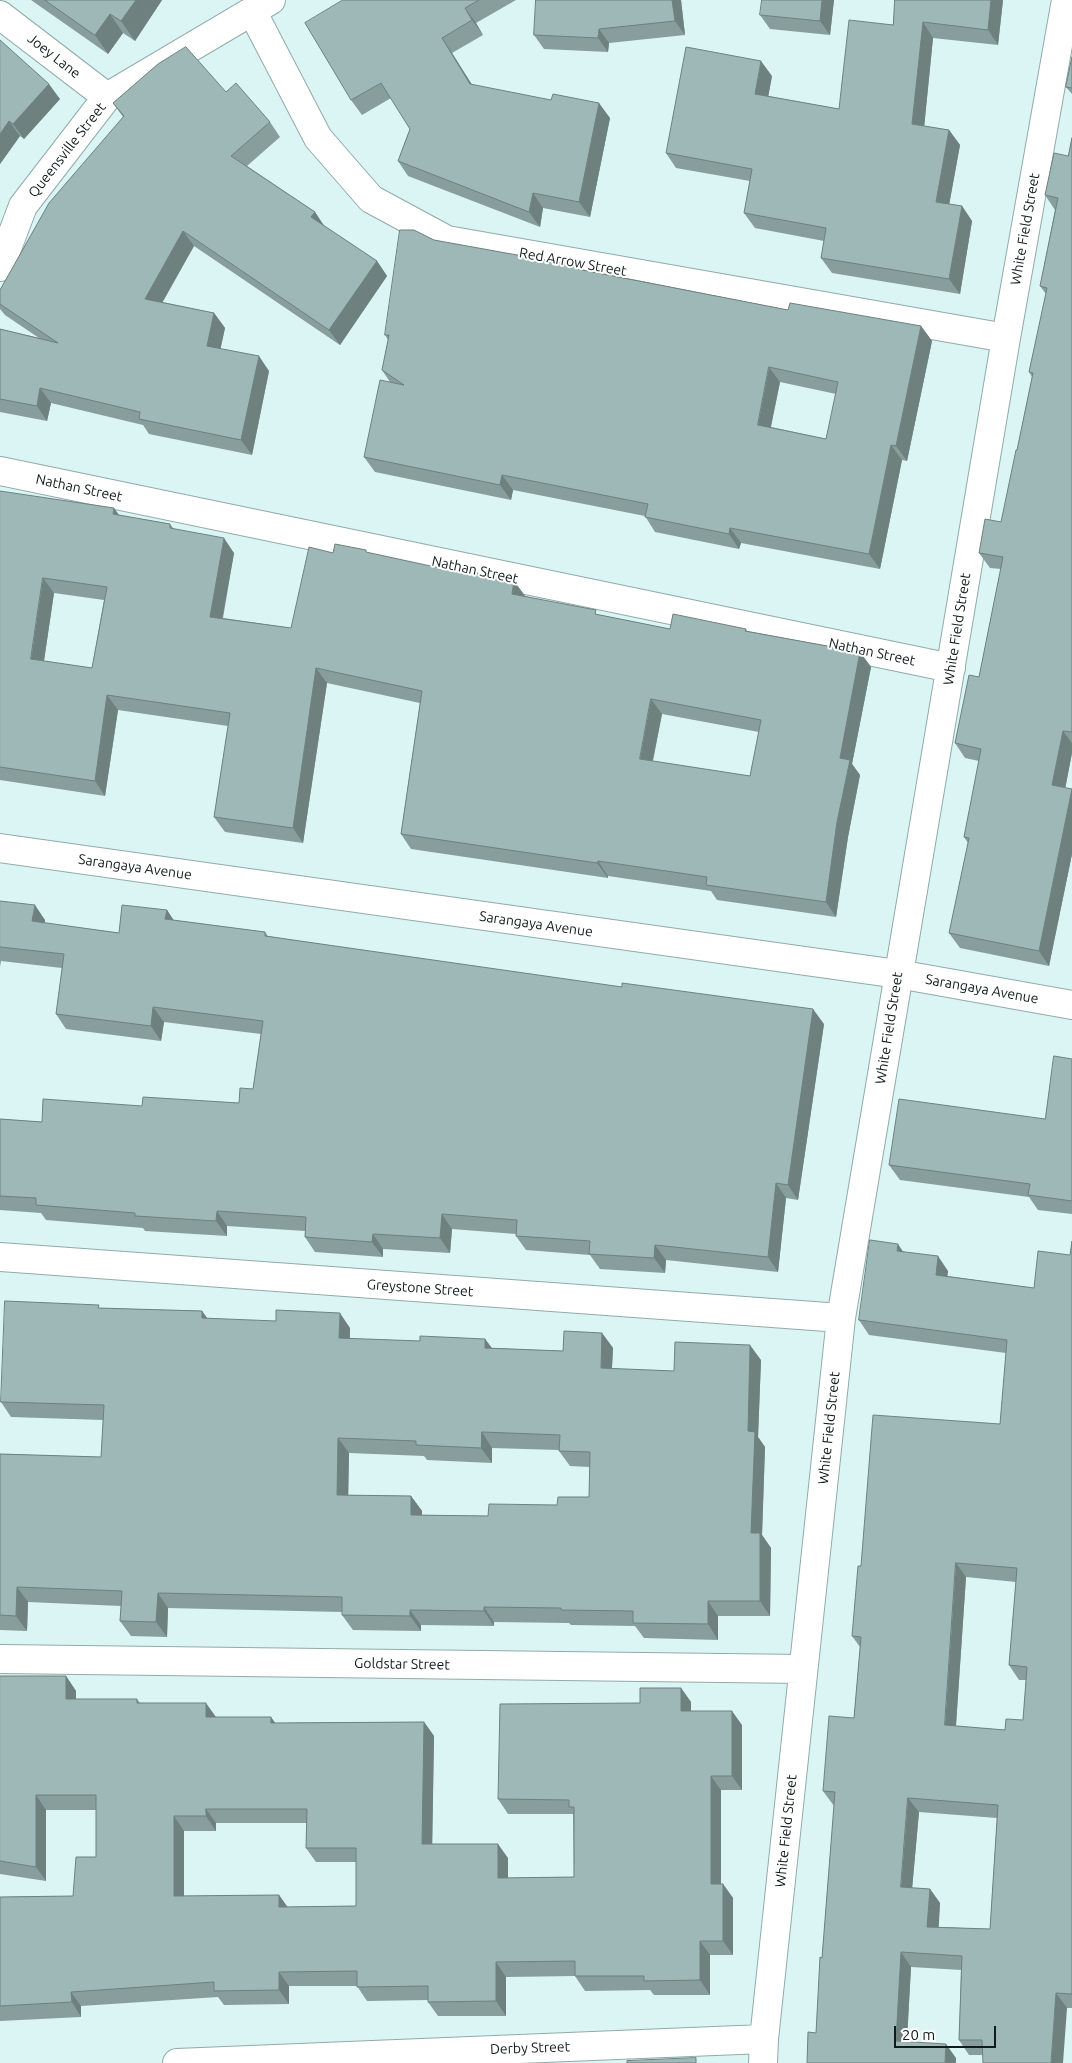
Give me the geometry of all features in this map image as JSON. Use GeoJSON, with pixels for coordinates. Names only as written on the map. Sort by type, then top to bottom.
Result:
{"type":"FeatureCollection","features":[{"type":"Feature","properties":{"kind":"street","name":"White Field Street"},"geometry":{"type":"LineString","coordinates":[[763,2051],[841,1318],[1006,338],[1066,0]]}},
{"type":"Feature","properties":{"kind":"street","name":"Red Arrow Street"},"geometry":{"type":"LineString","coordinates":[[262,5],[318,138],[372,199],[447,240],[1006,338]]}},
{"type":"Feature","properties":{"kind":"street","name":"Queensville Street"},"geometry":{"type":"LineString","coordinates":[[0,268],[23,206],[108,97],[262,5]]}},
{"type":"Feature","properties":{"kind":"street","name":"Joey Lane"},"geometry":{"type":"LineString","coordinates":[[0,15],[108,97]]}},
{"type":"Feature","properties":{"kind":"street","name":"Nathan Street"},"geometry":{"type":"LineString","coordinates":[[0,471],[951,668]]}},
{"type":"Feature","properties":{"kind":"street","name":"Sarangaya Avenue"},"geometry":{"type":"LineString","coordinates":[[0,848],[898,974],[1072,1005]]}},
{"type":"Feature","properties":{"kind":"street","name":"Greystone Street"},"geometry":{"type":"LineString","coordinates":[[0,1257],[841,1318]]}},
{"type":"Feature","properties":{"kind":"street","name":"Goldstar Street"},"geometry":{"type":"LineString","coordinates":[[0,1659],[803,1669]]}},
{"type":"Feature","properties":{"kind":"street","name":"Derby Street"},"geometry":{"type":"LineString","coordinates":[[177,2063],[763,2051]]}},
{"type":"Feature","properties":{"kind":"building"},"geometry":{"type":"Polygon","coordinates":[[[45,0],[136,0],[121,21],[110,14],[95,35],[45,0]]]}},
{"type":"Feature","properties":{"kind":"building"},"geometry":{"type":"Polygon","coordinates":[[[343,0],[479,0],[465,8],[472,20],[442,38],[470,84],[551,100],[553,94],[599,103],[579,202],[533,193],[529,212],[398,161],[410,129],[381,83],[351,100],[305,23],[343,0]]]}},
{"type":"Feature","properties":{"kind":"building"},"geometry":{"type":"Polygon","coordinates":[[[536,0],[672,0],[675,21],[599,29],[598,38],[534,35],[536,0]]]}},
{"type":"Feature","properties":{"kind":"building"},"geometry":{"type":"Polygon","coordinates":[[[762,0],[822,0],[820,21],[760,15],[762,0]]]}},
{"type":"Feature","properties":{"kind":"building"},"geometry":{"type":"Polygon","coordinates":[[[895,0],[991,0],[988,30],[923,22],[912,124],[949,130],[936,202],[962,206],[949,279],[821,258],[826,228],[744,213],[752,169],[666,153],[686,47],[761,61],[755,94],[839,109],[849,20],[893,25],[895,0]]]}},
{"type":"Feature","properties":{"kind":"building"},"geometry":{"type":"Polygon","coordinates":[[[0,40],[49,84],[13,124],[9,121],[0,134],[0,40]]]}},
{"type":"Feature","properties":{"kind":"building"},"geometry":{"type":"Polygon","coordinates":[[[186,47],[226,92],[236,83],[270,122],[231,156],[315,212],[311,217],[377,261],[329,330],[183,231],[145,299],[214,313],[207,346],[259,356],[241,440],[139,419],[140,412],[40,388],[37,406],[0,399],[0,329],[58,343],[0,304],[0,290],[49,203],[124,116],[113,103],[158,64],[186,47]]]}},
{"type":"Feature","properties":{"kind":"building"},"geometry":{"type":"Polygon","coordinates":[[[1072,57],[1072,88],[1066,87],[1072,57]]]}},
{"type":"Feature","properties":{"kind":"building"},"geometry":{"type":"Polygon","coordinates":[[[1072,138],[1072,732],[1063,731],[1052,785],[1072,789],[1039,951],[949,933],[969,838],[964,837],[981,749],[955,743],[969,675],[979,677],[1003,557],[979,553],[985,519],[1001,522],[1033,373],[1029,372],[1047,288],[1040,286],[1058,198],[1045,195],[1054,153],[1068,156],[1072,138]]]}},
{"type":"Feature","properties":{"kind":"building"},"geometry":{"type":"Polygon","coordinates":[[[400,230],[414,230],[434,240],[578,266],[577,269],[788,310],[790,303],[921,326],[896,446],[891,445],[869,554],[730,528],[729,534],[645,517],[648,504],[502,475],[500,485],[364,457],[380,380],[404,385],[382,370],[389,335],[385,335],[400,230]],[[769,367],[758,425],[826,439],[838,382],[769,367]]]}},
{"type":"Feature","properties":{"kind":"building"},"geometry":{"type":"Polygon","coordinates":[[[0,491],[114,508],[113,514],[170,524],[170,528],[224,538],[210,617],[291,628],[309,547],[333,553],[335,544],[449,570],[449,567],[514,581],[512,594],[596,610],[595,614],[670,629],[673,614],[746,629],[745,631],[860,652],[840,758],[850,760],[837,822],[826,902],[706,885],[707,877],[401,834],[422,691],[316,668],[293,828],[214,817],[230,713],[107,695],[95,781],[0,767],[0,491]],[[43,578],[31,659],[92,668],[107,587],[43,578]],[[651,699],[640,759],[750,776],[761,720],[651,699]]]}},
{"type":"Feature","properties":{"kind":"building"},"geometry":{"type":"Polygon","coordinates":[[[0,901],[35,905],[32,921],[119,933],[122,905],[167,910],[165,919],[265,932],[265,936],[622,987],[622,983],[813,1009],[788,1185],[776,1183],[768,1257],[655,1245],[654,1258],[589,1254],[590,1241],[516,1236],[517,1220],[442,1214],[440,1238],[373,1234],[372,1242],[305,1237],[306,1217],[217,1211],[216,1221],[135,1216],[135,1213],[36,1205],[36,1198],[0,1196],[0,1119],[42,1122],[43,1099],[142,1106],[143,1097],[239,1103],[240,1088],[253,1089],[263,1021],[153,1007],[151,1026],[56,1014],[64,954],[0,947],[0,901]]]}},
{"type":"Feature","properties":{"kind":"building"},"geometry":{"type":"Polygon","coordinates":[[[1054,1056],[1072,1059],[1072,1201],[1028,1195],[1030,1184],[889,1165],[899,1099],[1045,1119],[1054,1056]]]}},
{"type":"Feature","properties":{"kind":"building"},"geometry":{"type":"Polygon","coordinates":[[[870,1240],[898,1244],[897,1251],[938,1256],[936,1275],[1034,1288],[1038,1251],[1070,1255],[1072,1241],[1072,1994],[1056,1993],[1051,2063],[983,2063],[982,2040],[959,2040],[962,1956],[901,1952],[896,2041],[946,2044],[945,2063],[807,2063],[808,2032],[816,2033],[820,1957],[822,1958],[835,1792],[823,1791],[829,1716],[854,1718],[861,1637],[852,1636],[858,1566],[861,1566],[873,1415],[1000,1424],[1007,1340],[859,1320],[870,1240]],[[956,1563],[945,1725],[1005,1730],[1006,1719],[1023,1720],[1027,1667],[1009,1665],[1017,1568],[956,1563]],[[908,1798],[901,1887],[930,1889],[927,1927],[990,1929],[998,1805],[908,1798]]]}},
{"type":"Feature","properties":{"kind":"building"},"geometry":{"type":"Polygon","coordinates":[[[5,1301],[99,1305],[98,1308],[202,1311],[202,1318],[276,1321],[276,1310],[340,1313],[339,1338],[420,1341],[420,1336],[485,1339],[485,1348],[563,1351],[564,1331],[602,1333],[601,1368],[674,1371],[675,1342],[750,1345],[748,1431],[755,1432],[751,1533],[760,1533],[760,1601],[708,1601],[708,1624],[633,1623],[633,1611],[561,1610],[561,1608],[484,1607],[484,1611],[410,1610],[410,1616],[342,1615],[342,1597],[158,1593],[156,1622],[120,1621],[122,1591],[17,1587],[16,1616],[0,1615],[0,1454],[101,1457],[104,1405],[1,1402],[5,1301]],[[482,1432],[481,1448],[416,1445],[416,1441],[338,1438],[337,1495],[411,1496],[411,1515],[488,1516],[489,1504],[557,1505],[558,1497],[589,1497],[590,1452],[559,1451],[560,1435],[482,1432]]]}},
{"type":"Feature","properties":{"kind":"building"},"geometry":{"type":"Polygon","coordinates":[[[0,1676],[66,1676],[66,1699],[137,1699],[137,1703],[206,1703],[206,1717],[271,1717],[271,1723],[424,1722],[422,1844],[498,1844],[498,1878],[574,1877],[574,1807],[569,1807],[569,1800],[498,1799],[500,1704],[640,1703],[640,1688],[681,1688],[681,1711],[732,1711],[732,1776],[711,1776],[711,1884],[723,1884],[723,1941],[700,1941],[700,1980],[644,1981],[644,1976],[575,1976],[575,1961],[496,1962],[496,2001],[428,2002],[428,1986],[357,1987],[357,1971],[279,1972],[279,1990],[214,1991],[214,1982],[71,1992],[72,2002],[0,2006],[0,1897],[73,1896],[76,1857],[96,1857],[96,1795],[36,1795],[36,1867],[0,1861],[0,1676]],[[206,1809],[206,1816],[174,1816],[174,1896],[279,1895],[279,1907],[356,1906],[356,1848],[306,1848],[307,1809],[206,1809]]]}},
{"type":"Feature","properties":{"kind":"building"},"geometry":{"type":"Polygon","coordinates":[[[696,2058],[696,2063],[627,2063],[627,2061],[696,2058]]]}}]}
